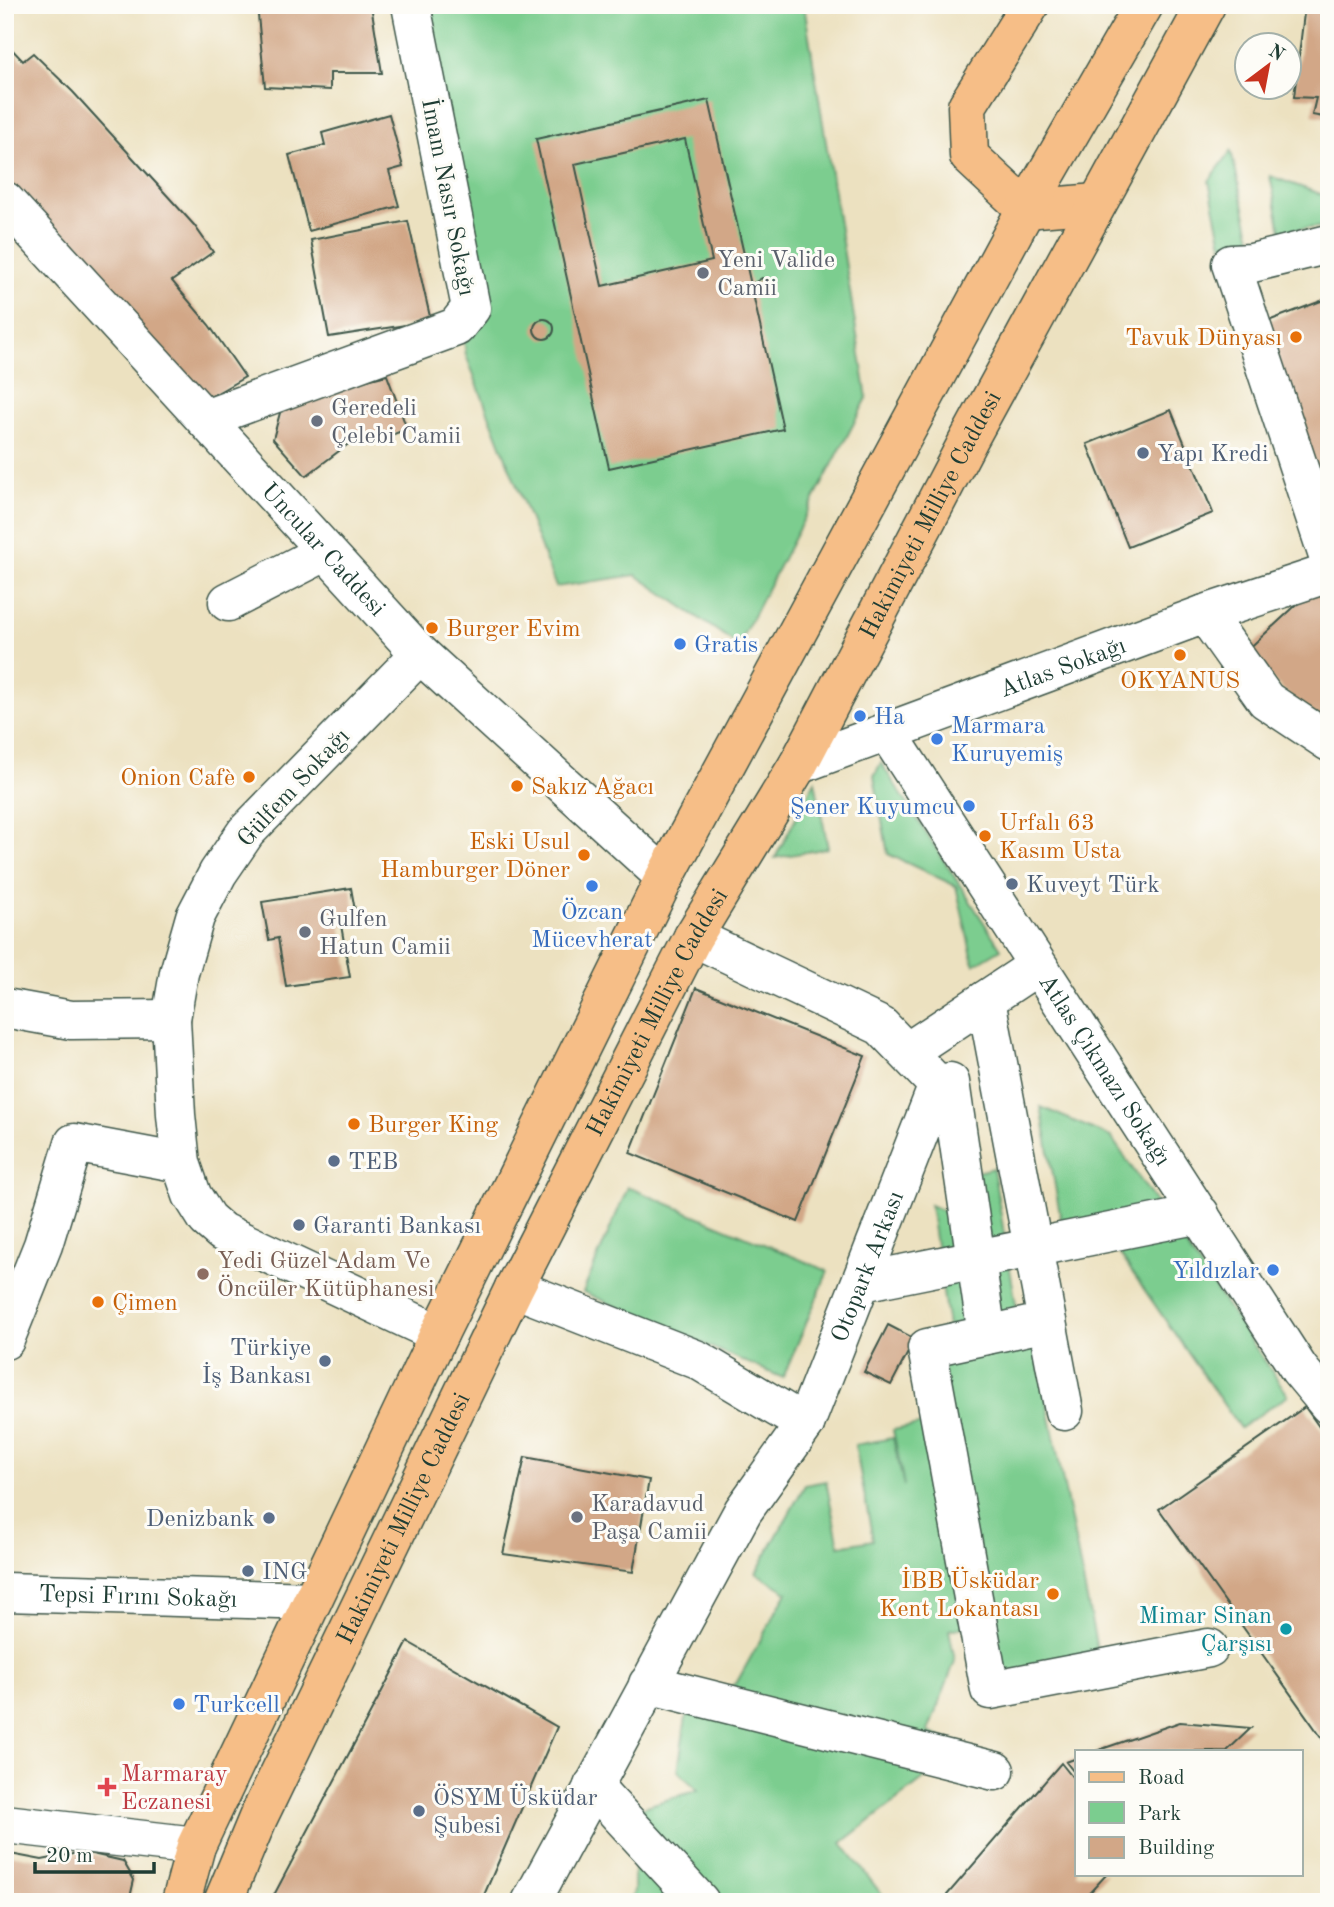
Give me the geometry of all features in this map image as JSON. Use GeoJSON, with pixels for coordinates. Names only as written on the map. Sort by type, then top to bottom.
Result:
{"type":"FeatureCollection","features":[{"type":"Feature","properties":{"kind":"main road"},"geometry":{"type":"LineString","coordinates":[[1030,5],[967,106],[969,156],[1026,209],[1096,202]]}},
{"type":"Feature","properties":{"kind":"main road","name":"Hakimiyeti Milliye Caddesi"},"geometry":{"type":"LineString","coordinates":[[181,1902],[196,1846],[439,1334],[665,877],[1026,209],[1144,5]]}},
{"type":"Feature","properties":{"kind":"main road","name":"Hakimiyeti Milliye Caddesi"},"geometry":{"type":"LineString","coordinates":[[223,1902],[257,1818],[514,1288],[693,937],[798,765],[1096,202],[1206,5]]}},
{"type":"Feature","properties":{"kind":"street","name":"İmam Nasır Sokağı"},"geometry":{"type":"LineString","coordinates":[[205,419],[456,327],[471,308],[411,5]]}},
{"type":"Feature","properties":{"kind":"street","name":"Uncular Caddesi"},"geometry":{"type":"LineString","coordinates":[[5,201],[420,654],[665,877]]}},
{"type":"Feature","properties":{"kind":"street"},"geometry":{"type":"LineString","coordinates":[[1329,244],[1252,263],[1231,264],[1329,559]]}},
{"type":"Feature","properties":{"kind":"street"},"geometry":{"type":"LineString","coordinates":[[228,602],[325,552]]}},
{"type":"Feature","properties":{"kind":"street","name":"Atlas Sokağı"},"geometry":{"type":"LineString","coordinates":[[798,765],[1205,614],[1329,573]]}},
{"type":"Feature","properties":{"kind":"street"},"geometry":{"type":"LineString","coordinates":[[1205,614],[1266,700],[1329,741]]}},
{"type":"Feature","properties":{"kind":"street","name":"Gülfem Sokağı"},"geometry":{"type":"LineString","coordinates":[[420,654],[239,842],[195,917],[179,972],[171,1019],[181,1163],[192,1195],[207,1219],[222,1232],[439,1334]]}},
{"type":"Feature","properties":{"kind":"street","name":"Atlas Çıkmazı Sokağı"},"geometry":{"type":"LineString","coordinates":[[887,732],[1299,1369],[1329,1405]]}},
{"type":"Feature","properties":{"kind":"street"},"geometry":{"type":"LineString","coordinates":[[693,937],[894,1039],[938,1085],[950,1082],[987,1335]]}},
{"type":"Feature","properties":{"kind":"street"},"geometry":{"type":"LineString","coordinates":[[894,1039],[986,1000],[1037,967]]}},
{"type":"Feature","properties":{"kind":"street"},"geometry":{"type":"LineString","coordinates":[[986,1000],[1064,1411]]}},
{"type":"Feature","properties":{"kind":"street"},"geometry":{"type":"LineString","coordinates":[[5,1008],[71,1020],[171,1019]]}},
{"type":"Feature","properties":{"kind":"street","name":"Otopark Arkası"},"geometry":{"type":"LineString","coordinates":[[531,1902],[743,1511],[805,1423],[938,1085]]}},
{"type":"Feature","properties":{"kind":"street"},"geometry":{"type":"LineString","coordinates":[[5,1340],[43,1245],[74,1143],[181,1163]]}},
{"type":"Feature","properties":{"kind":"street"},"geometry":{"type":"LineString","coordinates":[[862,1282],[1200,1214]]}},
{"type":"Feature","properties":{"kind":"street"},"geometry":{"type":"LineString","coordinates":[[514,1288],[698,1360],[805,1423]]}},
{"type":"Feature","properties":{"kind":"street"},"geometry":{"type":"LineString","coordinates":[[1047,1322],[927,1348],[990,1690],[1209,1648]]}},
{"type":"Feature","properties":{"kind":"street","name":"Tepsi Fırını Sokağı"},"geometry":{"type":"LineString","coordinates":[[5,1592],[312,1601]]}},
{"type":"Feature","properties":{"kind":"street"},"geometry":{"type":"LineString","coordinates":[[648,1684],[995,1771]]}},
{"type":"Feature","properties":{"kind":"street"},"geometry":{"type":"LineString","coordinates":[[593,1786],[700,1902]]}},
{"type":"Feature","properties":{"kind":"street"},"geometry":{"type":"LineString","coordinates":[[5,1824],[196,1846]]}},
{"type":"Feature","properties":{"kind":"green space"},"geometry":{"type":"Polygon","coordinates":[[[419,5],[804,5],[867,398],[738,645],[636,575],[556,587],[466,355],[419,5]]]}},
{"type":"Feature","properties":{"kind":"green space"},"geometry":{"type":"Polygon","coordinates":[[[1231,151],[1251,238],[1222,244],[1209,181],[1231,151]]]}},
{"type":"Feature","properties":{"kind":"green space"},"geometry":{"type":"Polygon","coordinates":[[[1270,176],[1329,197],[1329,226],[1281,231],[1270,176]]]}},
{"type":"Feature","properties":{"kind":"green space"},"geometry":{"type":"Polygon","coordinates":[[[881,763],[1001,949],[974,965],[956,886],[888,854],[874,776],[881,763]]]}},
{"type":"Feature","properties":{"kind":"green space"},"geometry":{"type":"Polygon","coordinates":[[[815,781],[828,848],[775,858],[815,781]]]}},
{"type":"Feature","properties":{"kind":"green space"},"geometry":{"type":"Polygon","coordinates":[[[1041,1107],[1111,1137],[1288,1395],[1240,1428],[1110,1240],[1066,1248],[1041,1107]]]}},
{"type":"Feature","properties":{"kind":"green space"},"geometry":{"type":"Polygon","coordinates":[[[993,1168],[1019,1322],[949,1333],[930,1205],[950,1214],[968,1174],[993,1168]]]}},
{"type":"Feature","properties":{"kind":"green space"},"geometry":{"type":"Polygon","coordinates":[[[628,1187],[828,1271],[783,1378],[583,1292],[628,1187]]]}},
{"type":"Feature","properties":{"kind":"green space"},"geometry":{"type":"Polygon","coordinates":[[[1033,1333],[1101,1669],[984,1698],[969,1626],[949,1630],[955,1661],[928,1732],[965,1747],[842,1843],[882,1895],[879,1902],[631,1902],[634,1890],[634,1810],[698,1790],[678,1771],[686,1717],[737,1682],[787,1592],[756,1573],[805,1485],[826,1481],[839,1546],[873,1540],[855,1445],[893,1438],[904,1486],[893,1430],[950,1419],[936,1352],[1033,1333]]]}},
{"type":"Feature","properties":{"kind":"building"},"geometry":{"type":"Polygon","coordinates":[[[257,5],[371,5],[382,73],[330,73],[330,90],[265,87],[257,5]]]}},
{"type":"Feature","properties":{"kind":"building"},"geometry":{"type":"Polygon","coordinates":[[[1305,5],[1329,5],[1329,118],[1312,115],[1316,98],[1302,97],[1302,32],[1305,5]]]}},
{"type":"Feature","properties":{"kind":"building"},"geometry":{"type":"Polygon","coordinates":[[[5,42],[23,61],[33,53],[73,92],[194,225],[213,252],[172,281],[209,325],[245,377],[203,401],[5,187],[5,42]]]}},
{"type":"Feature","properties":{"kind":"building","name":"Yeni Valide Camii"},"geometry":{"type":"Polygon","coordinates":[[[709,100],[751,285],[762,278],[771,286],[765,297],[753,294],[783,429],[609,468],[536,139],[709,100]],[[685,139],[575,164],[602,286],[712,261],[685,139]]]}},
{"type":"Feature","properties":{"kind":"building"},"geometry":{"type":"Polygon","coordinates":[[[389,114],[403,167],[389,171],[399,206],[309,231],[289,155],[325,145],[322,133],[389,114]]]}},
{"type":"Feature","properties":{"kind":"building"},"geometry":{"type":"Polygon","coordinates":[[[408,221],[431,321],[329,337],[311,240],[408,221]]]}},
{"type":"Feature","properties":{"kind":"building"},"geometry":{"type":"Polygon","coordinates":[[[1329,298],[1329,539],[1255,326],[1329,298]]]}},
{"type":"Feature","properties":{"kind":"building"},"geometry":{"type":"Polygon","coordinates":[[[540,319],[548,319],[554,329],[548,339],[540,339],[534,333],[534,325],[540,319]]]}},
{"type":"Feature","properties":{"kind":"building","name":"Geredeli Çelebi Camii"},"geometry":{"type":"Polygon","coordinates":[[[387,375],[407,429],[371,443],[363,433],[306,476],[273,439],[281,409],[335,388],[387,375]]]}},
{"type":"Feature","properties":{"kind":"building"},"geometry":{"type":"Polygon","coordinates":[[[1171,410],[1213,513],[1128,547],[1087,444],[1171,410]]]}},
{"type":"Feature","properties":{"kind":"building"},"geometry":{"type":"Polygon","coordinates":[[[1329,582],[1329,730],[1243,654],[1318,585],[1329,582]]]}},
{"type":"Feature","properties":{"kind":"building","name":"Gulfen Hatun Camii"},"geometry":{"type":"Polygon","coordinates":[[[351,888],[357,922],[341,925],[350,977],[286,986],[278,938],[269,940],[262,902],[351,888]]]}},
{"type":"Feature","properties":{"kind":"building"},"geometry":{"type":"Polygon","coordinates":[[[696,988],[865,1056],[798,1222],[630,1153],[696,988]]]}},
{"type":"Feature","properties":{"kind":"building"},"geometry":{"type":"Polygon","coordinates":[[[888,1325],[915,1339],[891,1385],[864,1372],[888,1325]]]}},
{"type":"Feature","properties":{"kind":"building","name":"Mimar Sinan Çarşısı"},"geometry":{"type":"Polygon","coordinates":[[[1305,1407],[1329,1441],[1329,1748],[1159,1509],[1305,1407]]]}},
{"type":"Feature","properties":{"kind":"building","name":"Karadavud Paşa Camii"},"geometry":{"type":"Polygon","coordinates":[[[525,1457],[649,1480],[633,1572],[503,1554],[525,1457]]]}},
{"type":"Feature","properties":{"kind":"building","name":"ÖSYM Üsküdar Şubesi"},"geometry":{"type":"Polygon","coordinates":[[[408,1642],[557,1727],[481,1902],[273,1902],[274,1895],[408,1642]]]}},
{"type":"Feature","properties":{"kind":"building"},"geometry":{"type":"Polygon","coordinates":[[[1180,1722],[1251,1728],[1228,1750],[1099,1750],[1180,1722]]]}},
{"type":"Feature","properties":{"kind":"building"},"geometry":{"type":"Polygon","coordinates":[[[1075,1759],[1075,1773],[1066,1762],[1075,1759]]]}},
{"type":"Feature","properties":{"kind":"building"},"geometry":{"type":"Polygon","coordinates":[[[1061,1763],[1075,1780],[1075,1876],[1105,1876],[1081,1902],[941,1902],[1061,1763]]]}},
{"type":"Feature","properties":{"kind":"building"},"geometry":{"type":"Polygon","coordinates":[[[83,1852],[123,1861],[134,1880],[129,1902],[5,1902],[5,1853],[42,1860],[83,1852]]]}},
{"type":"Feature","properties":{"kind":"place","name":"Yeni Valide Camii"},"geometry":{"type":"Point","coordinates":[703,273]}},
{"type":"Feature","properties":{"kind":"place","name":"Tavuk Dünyası"},"geometry":{"type":"Point","coordinates":[1296,337]}},
{"type":"Feature","properties":{"kind":"place","name":"Geredeli Çelebi Camii"},"geometry":{"type":"Point","coordinates":[317,421]}},
{"type":"Feature","properties":{"kind":"place","name":"Yapı Kredi"},"geometry":{"type":"Point","coordinates":[1143,453]}},
{"type":"Feature","properties":{"kind":"place","name":"Burger Evim"},"geometry":{"type":"Point","coordinates":[432,628]}},
{"type":"Feature","properties":{"kind":"place","name":"Gratis"},"geometry":{"type":"Point","coordinates":[680,644]}},
{"type":"Feature","properties":{"kind":"place","name":"OKYANUS"},"geometry":{"type":"Point","coordinates":[1180,655]}},
{"type":"Feature","properties":{"kind":"place","name":"Ha"},"geometry":{"type":"Point","coordinates":[860,716]}},
{"type":"Feature","properties":{"kind":"place","name":"Marmara Kuruyemiş"},"geometry":{"type":"Point","coordinates":[937,739]}},
{"type":"Feature","properties":{"kind":"place","name":"Onion Cafè"},"geometry":{"type":"Point","coordinates":[249,777]}},
{"type":"Feature","properties":{"kind":"place","name":"Sakız Ağacı"},"geometry":{"type":"Point","coordinates":[517,786]}},
{"type":"Feature","properties":{"kind":"place","name":"Şener Kuyumcu"},"geometry":{"type":"Point","coordinates":[969,806]}},
{"type":"Feature","properties":{"kind":"place","name":"Urfalı 63 Kasım Usta"},"geometry":{"type":"Point","coordinates":[985,836]}},
{"type":"Feature","properties":{"kind":"place","name":"Eski Usul Hamburger Döner"},"geometry":{"type":"Point","coordinates":[584,855]}},
{"type":"Feature","properties":{"kind":"place","name":"Kuveyt Türk"},"geometry":{"type":"Point","coordinates":[1012,884]}},
{"type":"Feature","properties":{"kind":"place","name":"Özcan Mücevherat"},"geometry":{"type":"Point","coordinates":[592,886]}},
{"type":"Feature","properties":{"kind":"place","name":"Gulfen Hatun Camii"},"geometry":{"type":"Point","coordinates":[305,932]}},
{"type":"Feature","properties":{"kind":"place","name":"Burger King"},"geometry":{"type":"Point","coordinates":[354,1124]}},
{"type":"Feature","properties":{"kind":"place","name":"TEB"},"geometry":{"type":"Point","coordinates":[334,1161]}},
{"type":"Feature","properties":{"kind":"place","name":"Garanti Bankası"},"geometry":{"type":"Point","coordinates":[299,1225]}},
{"type":"Feature","properties":{"kind":"place","name":"Yıldızlar"},"geometry":{"type":"Point","coordinates":[1273,1270]}},
{"type":"Feature","properties":{"kind":"place","name":"Yedi Güzel Adam Ve Öncüler Kütüphanesi"},"geometry":{"type":"Point","coordinates":[203,1274]}},
{"type":"Feature","properties":{"kind":"place","name":"Çimen"},"geometry":{"type":"Point","coordinates":[98,1302]}},
{"type":"Feature","properties":{"kind":"place","name":"Türkiye İş Bankası"},"geometry":{"type":"Point","coordinates":[325,1361]}},
{"type":"Feature","properties":{"kind":"place","name":"Karadavud Paşa Camii"},"geometry":{"type":"Point","coordinates":[577,1517]}},
{"type":"Feature","properties":{"kind":"place","name":"Denizbank"},"geometry":{"type":"Point","coordinates":[269,1518]}},
{"type":"Feature","properties":{"kind":"place","name":"ING"},"geometry":{"type":"Point","coordinates":[248,1571]}},
{"type":"Feature","properties":{"kind":"place","name":"İBB Üsküdar Kent Lokantası"},"geometry":{"type":"Point","coordinates":[1053,1594]}},
{"type":"Feature","properties":{"kind":"place","name":"Mimar Sinan Çarşısı"},"geometry":{"type":"Point","coordinates":[1286,1629]}},
{"type":"Feature","properties":{"kind":"place","name":"Turkcell"},"geometry":{"type":"Point","coordinates":[179,1704]}},
{"type":"Feature","properties":{"kind":"place","name":"Marmaray Eczanesi"},"geometry":{"type":"Point","coordinates":[107,1787]}},
{"type":"Feature","properties":{"kind":"place","name":"ÖSYM Üsküdar Şubesi"},"geometry":{"type":"Point","coordinates":[419,1811]}}]}
